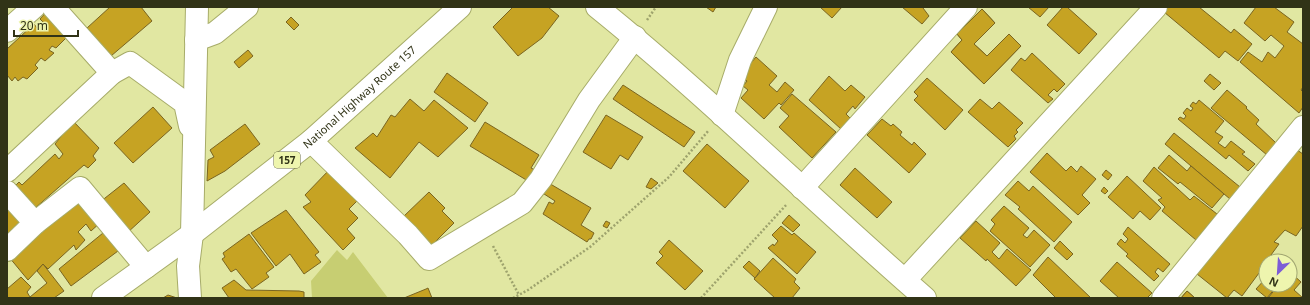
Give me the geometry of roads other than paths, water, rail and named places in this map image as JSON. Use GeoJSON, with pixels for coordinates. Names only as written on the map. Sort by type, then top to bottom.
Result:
{"type":"FeatureCollection","features":[{"type":"Feature","properties":{"kind":"main road"},"geometry":{"type":"LineString","coordinates":[[7,31],[34,7]]}},
{"type":"Feature","properties":{"kind":"main road"},"geometry":{"type":"LineString","coordinates":[[53,7],[112,73]]}},
{"type":"Feature","properties":{"kind":"main road"},"geometry":{"type":"LineString","coordinates":[[190,298],[188,266],[192,234],[197,7]]}},
{"type":"Feature","properties":{"kind":"main road"},"geometry":{"type":"LineString","coordinates":[[196,40],[215,33],[247,7]]}},
{"type":"Feature","properties":{"kind":"main road","name":"National Highway Route 157"},"geometry":{"type":"LineString","coordinates":[[103,298],[192,234],[312,141],[460,7]]}},
{"type":"Feature","properties":{"kind":"main road"},"geometry":{"type":"LineString","coordinates":[[597,7],[635,37],[722,114],[925,298]]}},
{"type":"Feature","properties":{"kind":"main road"},"geometry":{"type":"LineString","coordinates":[[722,114],[740,60],[766,7]]}},
{"type":"Feature","properties":{"kind":"main road"},"geometry":{"type":"LineString","coordinates":[[802,188],[966,7]]}},
{"type":"Feature","properties":{"kind":"main road"},"geometry":{"type":"LineString","coordinates":[[905,280],[1156,7]]}},
{"type":"Feature","properties":{"kind":"main road"},"geometry":{"type":"LineString","coordinates":[[312,141],[408,235],[429,259],[522,203],[541,178],[589,100],[635,37]]}},
{"type":"Feature","properties":{"kind":"main road"},"geometry":{"type":"LineString","coordinates":[[7,171],[112,73],[130,63],[185,103],[194,151]]}},
{"type":"Feature","properties":{"kind":"main road"},"geometry":{"type":"LineString","coordinates":[[1163,298],[1303,127]]}},
{"type":"Feature","properties":{"kind":"main road"},"geometry":{"type":"LineString","coordinates":[[7,250],[35,223],[80,188],[146,267]]}},
{"type":"Feature","properties":{"kind":"main road"},"geometry":{"type":"LineString","coordinates":[[7,192],[35,223]]}}]}
